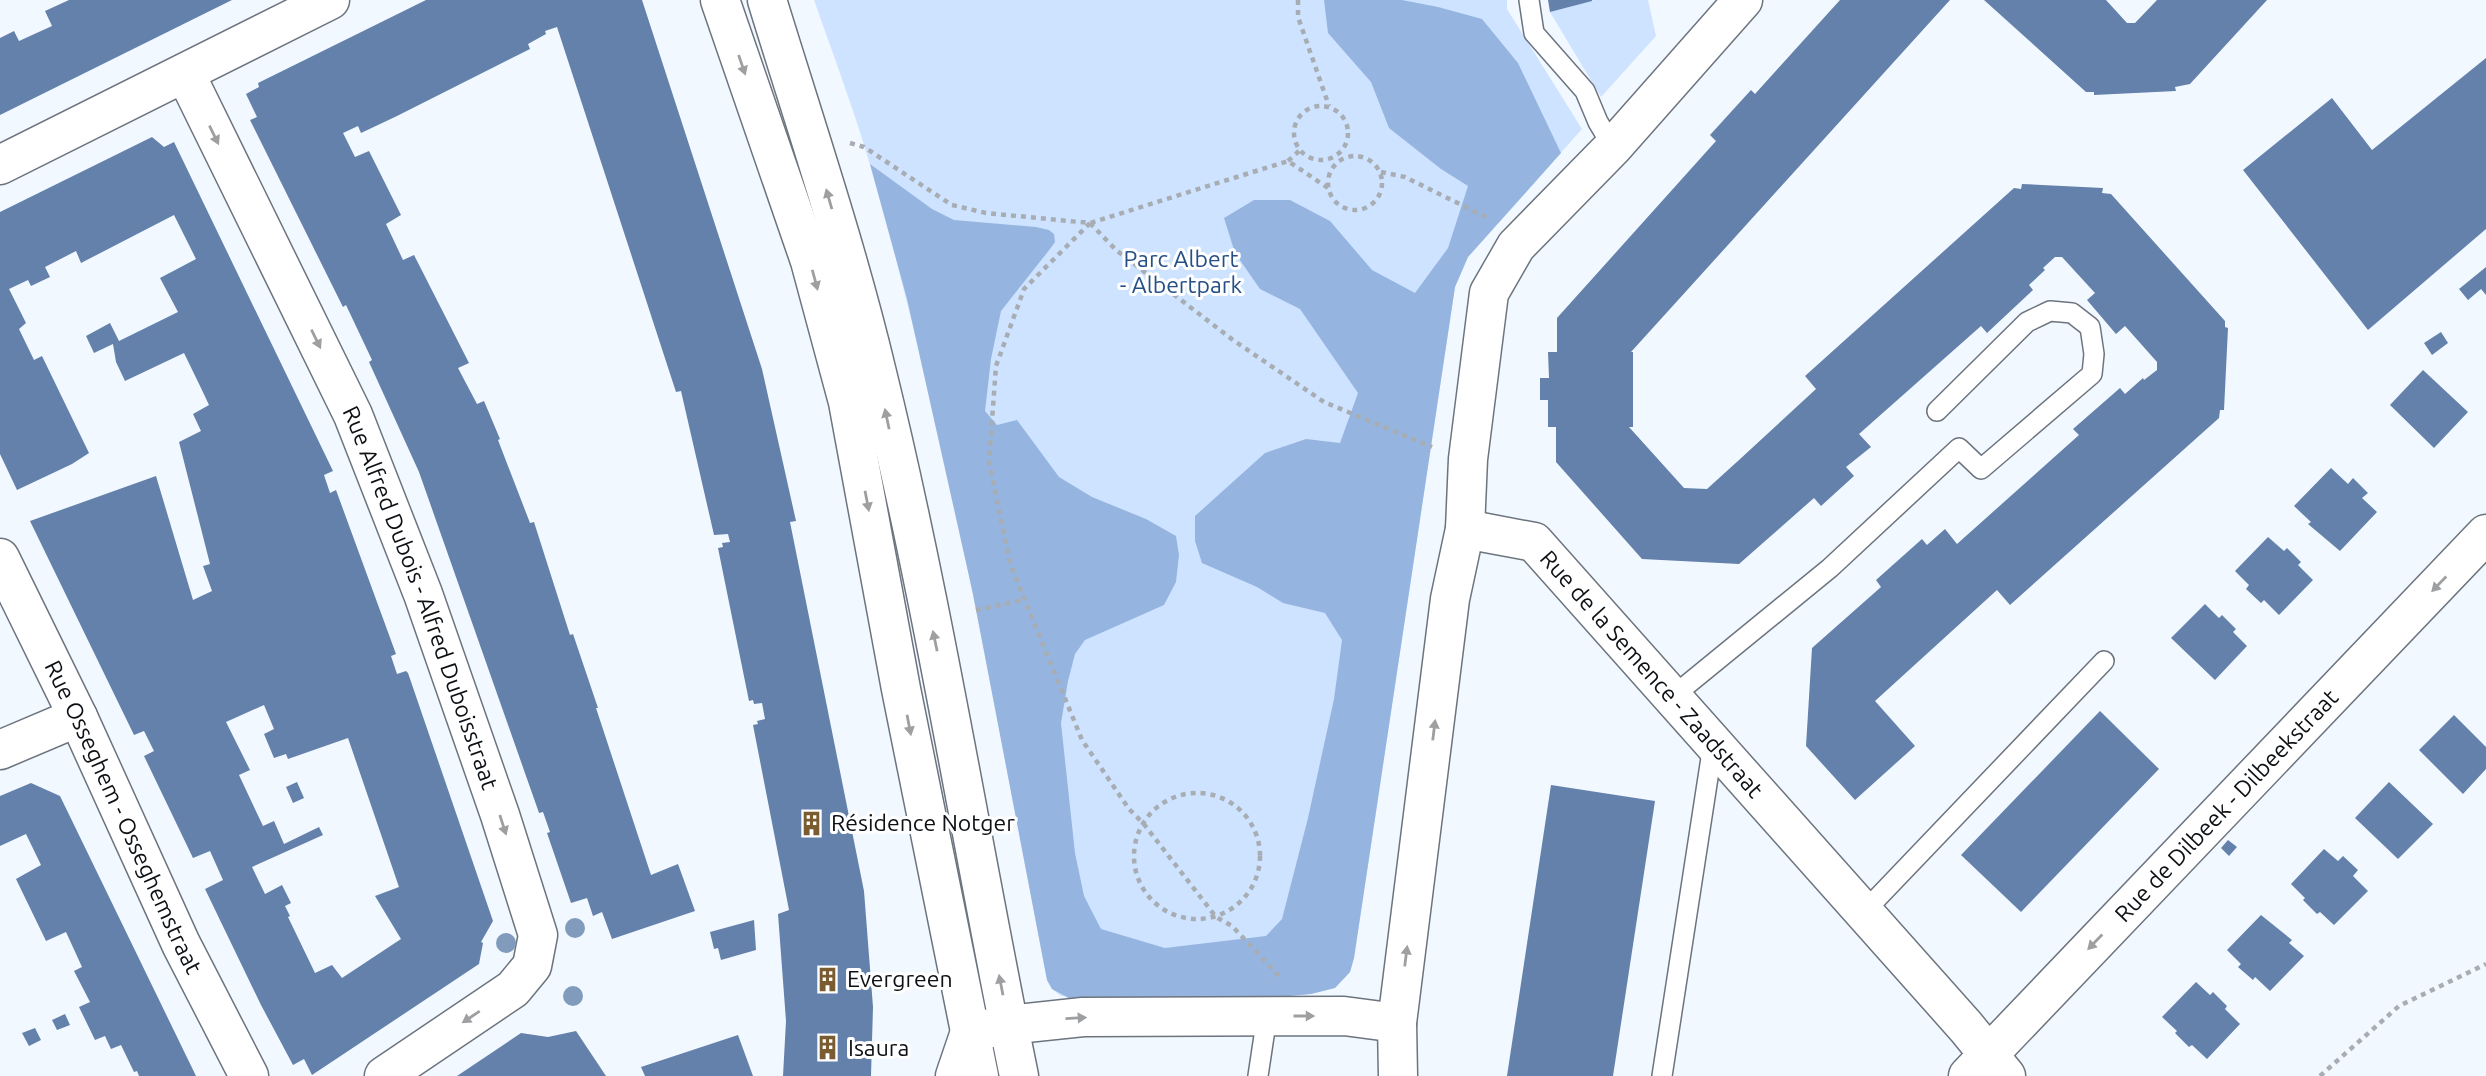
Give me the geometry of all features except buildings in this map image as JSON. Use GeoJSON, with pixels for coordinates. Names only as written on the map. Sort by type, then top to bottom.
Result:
{"type":"FeatureCollection","features":[{"type":"Feature","properties":{"kind":"street"},"geometry":{"type":"LineString","coordinates":[[0,165],[330,0]]}},
{"type":"Feature","properties":{"kind":"street"},"geometry":{"type":"LineString","coordinates":[[720,0],[810,261],[848,402],[904,702],[979,1076]]}},
{"type":"Feature","properties":{"kind":"street"},"geometry":{"type":"LineString","coordinates":[[767,0],[822,175],[877,372],[944,681],[1019,1076]]}},
{"type":"Feature","properties":{"kind":"street"},"geometry":{"type":"LineString","coordinates":[[1398,1076],[1398,1023],[1450,599],[1465,530],[1468,459],[1489,293],[1516,246],[1613,147],[1743,0]]}},
{"type":"Feature","properties":{"kind":"street","name":"Rue Alfred Dubois - Alfred Duboisstraat"},"geometry":{"type":"LineString","coordinates":[[185,74],[353,415],[423,594],[500,815],[538,935],[532,966],[513,989],[384,1076]]}},
{"type":"Feature","properties":{"kind":"street","name":"Rue de la Semence - Zaadstraat"},"geometry":{"type":"LineString","coordinates":[[1465,530],[1534,542],[1863,913],[1987,1069]]}},
{"type":"Feature","properties":{"kind":"street","name":"Rue de Dilbeek - Dilbeekstraat"},"geometry":{"type":"LineString","coordinates":[[1987,1069],[2486,534]]}},
{"type":"Feature","properties":{"kind":"street","name":"Rue Osseghem - Osseghemstraat"},"geometry":{"type":"LineString","coordinates":[[0,558],[78,717],[181,944],[249,1076]]}},
{"type":"Feature","properties":{"kind":"street"},"geometry":{"type":"LineString","coordinates":[[885,596],[923,587]]}},
{"type":"Feature","properties":{"kind":"street"},"geometry":{"type":"LineString","coordinates":[[0,750],[78,717]]}},
{"type":"Feature","properties":{"kind":"street"},"geometry":{"type":"LineString","coordinates":[[970,1032],[1083,1017],[1344,1016],[1398,1023]]}},
{"type":"Feature","properties":{"kind":"street"},"geometry":{"type":"LineString","coordinates":[[955,1076],[970,1032]]}},
{"type":"Feature","properties":{"kind":"lane"},"geometry":{"type":"LineString","coordinates":[[1529,0],[1534,33],[1586,91],[1598,122],[1613,147]]}},
{"type":"Feature","properties":{"kind":"lane"},"geometry":{"type":"LineString","coordinates":[[1672,697],[1830,568],[1959,448],[1981,470],[2071,393],[2092,374],[2094,354],[2090,327],[2072,313],[2050,311],[2027,322],[1937,411]]}},
{"type":"Feature","properties":{"kind":"lane"},"geometry":{"type":"LineString","coordinates":[[1863,913],[2104,661]]}},
{"type":"Feature","properties":{"kind":"lane"},"geometry":{"type":"LineString","coordinates":[[1662,1076],[1714,744]]}},
{"type":"Feature","properties":{"kind":"lane"},"geometry":{"type":"LineString","coordinates":[[1258,1076],[1267,1016]]}},
{"type":"Feature","properties":{"kind":"path"},"geometry":{"type":"LineString","coordinates":[[1297,0],[1298,17],[1329,106]]}},
{"type":"Feature","properties":{"kind":"path"},"geometry":{"type":"LineString","coordinates":[[1329,106],[1307,109],[1294,127],[1293,138],[1299,151],[1311,159],[1324,161],[1339,157],[1352,155],[1364,156],[1374,163],[1381,172],[1383,184],[1372,205],[1359,211],[1345,209],[1334,201],[1328,188],[1328,176],[1333,166],[1339,157],[1345,146],[1348,135],[1347,123],[1340,113],[1329,106]]}},
{"type":"Feature","properties":{"kind":"path"},"geometry":{"type":"LineString","coordinates":[[849,142],[864,147],[952,205],[986,213],[1090,223],[1287,161],[1299,151]]}},
{"type":"Feature","properties":{"kind":"path"},"geometry":{"type":"LineString","coordinates":[[1287,161],[1328,188]]}},
{"type":"Feature","properties":{"kind":"path"},"geometry":{"type":"LineString","coordinates":[[1381,172],[1405,177],[1500,225]]}},
{"type":"Feature","properties":{"kind":"path"},"geometry":{"type":"LineString","coordinates":[[1090,223],[1116,250],[1233,340],[1324,402],[1438,449]]}},
{"type":"Feature","properties":{"kind":"path"},"geometry":{"type":"LineString","coordinates":[[1090,223],[1024,289],[996,366],[989,461],[1010,564],[1082,740],[1129,809],[1143,822],[1216,917],[1231,926],[1288,985]]}},
{"type":"Feature","properties":{"kind":"path"},"geometry":{"type":"LineString","coordinates":[[976,610],[1024,600]]}},
{"type":"Feature","properties":{"kind":"path"},"geometry":{"type":"LineString","coordinates":[[1194,792],[1214,795],[1233,803],[1247,817],[1257,835],[1261,855],[1258,876],[1248,894],[1234,908],[1216,917],[1182,919],[1166,912],[1152,902],[1135,873],[1133,856],[1136,838],[1143,822],[1156,807],[1174,797],[1194,792]]}},
{"type":"Feature","properties":{"kind":"path"},"geometry":{"type":"LineString","coordinates":[[2320,1076],[2399,1006],[2486,964]]}},
{"type":"Feature","properties":{"kind":"green space","name":"Parc Albert - Albertpark"},"geometry":{"type":"Polygon","coordinates":[[[814,0],[1507,0],[1507,9],[1582,129],[1468,257],[1455,287],[1354,958],[1350,972],[1335,988],[1311,994],[1258,999],[1061,996],[1052,989],[1047,980],[968,570],[923,367],[870,165],[814,0]]]}},
{"type":"Feature","properties":{"kind":"green space"},"geometry":{"type":"Polygon","coordinates":[[[1594,0],[1648,0],[1656,36],[1601,97],[1550,12],[1594,0]]]}},
{"type":"Feature","properties":{"kind":"shaded area"},"geometry":{"type":"Polygon","coordinates":[[[1324,0],[1402,0],[1482,19],[1518,63],[1561,153],[1468,257],[1455,287],[1350,972],[1335,988],[1311,994],[1258,999],[1074,1001],[1052,989],[1047,980],[973,594],[907,299],[870,164],[932,209],[954,220],[1036,227],[1054,234],[1055,242],[1001,311],[991,359],[985,411],[997,425],[1017,420],[1059,477],[1092,497],[1146,519],[1176,536],[1179,555],[1176,582],[1164,605],[1085,640],[1075,654],[1068,681],[1061,723],[1075,853],[1084,896],[1101,929],[1165,948],[1266,936],[1282,919],[1308,818],[1334,699],[1342,640],[1325,613],[1283,603],[1257,587],[1202,563],[1195,541],[1195,516],[1265,453],[1306,439],[1340,443],[1358,393],[1300,309],[1260,289],[1235,253],[1224,218],[1254,200],[1290,200],[1330,221],[1372,270],[1415,293],[1448,248],[1468,186],[1441,169],[1389,128],[1371,82],[1328,33],[1324,0]]]}},
{"type":"Feature","properties":{"kind":"place","name":"Résidence Notger"},"geometry":{"type":"Point","coordinates":[811,823]}},
{"type":"Feature","properties":{"kind":"place","name":"Evergreen"},"geometry":{"type":"Point","coordinates":[827,979]}},
{"type":"Feature","properties":{"kind":"place","name":"Isaura"},"geometry":{"type":"Point","coordinates":[828,1048]}}]}
